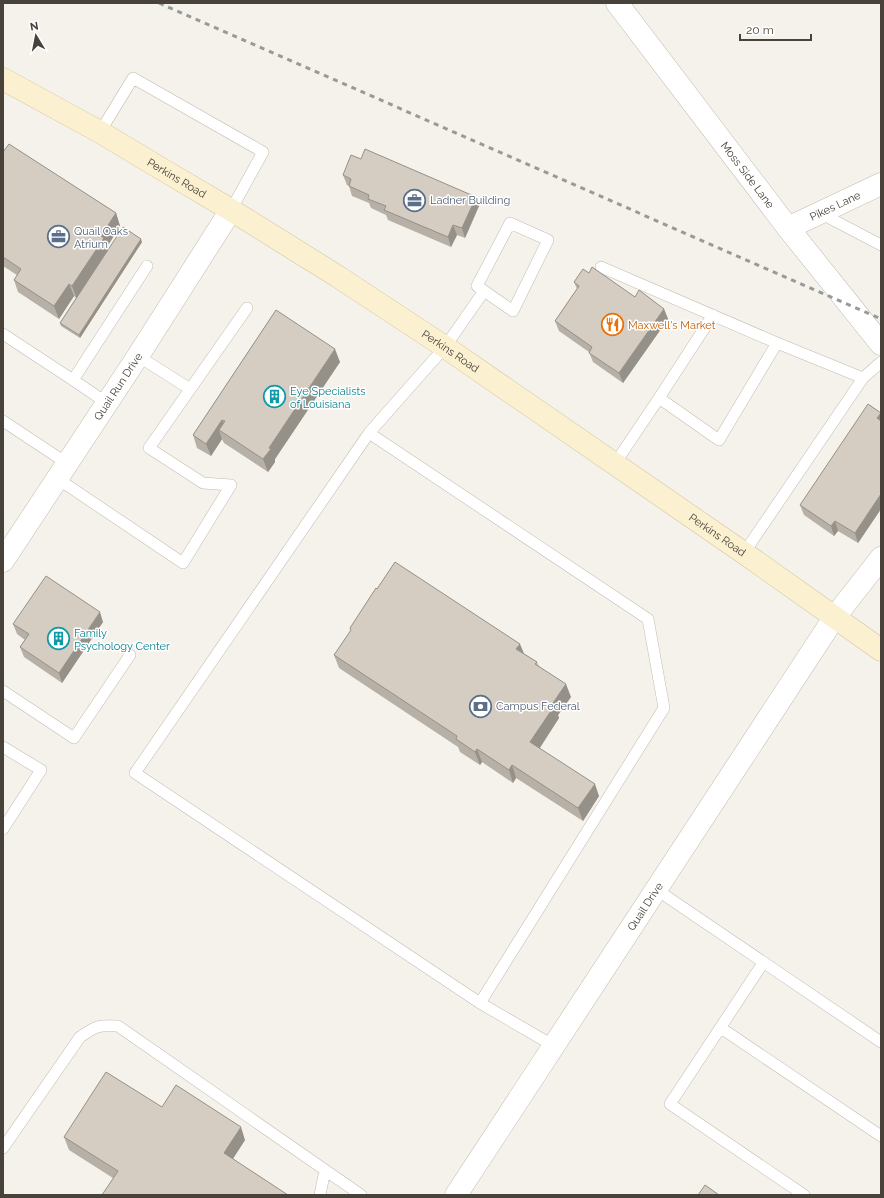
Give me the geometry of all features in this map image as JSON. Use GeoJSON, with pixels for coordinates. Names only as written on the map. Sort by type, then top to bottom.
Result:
{"type":"FeatureCollection","features":[{"type":"Feature","properties":{"kind":"main road","name":"Perkins Road"},"geometry":{"type":"LineString","coordinates":[[4,81],[100,132],[232,210],[445,347],[614,465],[744,553],[881,650]]}},
{"type":"Feature","properties":{"kind":"street","name":"Moss Side Lane"},"geometry":{"type":"LineString","coordinates":[[617,3],[788,228],[881,344]]}},
{"type":"Feature","properties":{"kind":"street","name":"Pikes Lane"},"geometry":{"type":"LineString","coordinates":[[788,228],[881,184]]}},
{"type":"Feature","properties":{"kind":"street","name":"Quail Run Drive"},"geometry":{"type":"LineString","coordinates":[[3,561],[108,403],[232,210]]}},
{"type":"Feature","properties":{"kind":"street","name":"Quail Drive"},"geometry":{"type":"LineString","coordinates":[[456,1195],[834,618],[881,558]]}},
{"type":"Feature","properties":{"kind":"lane"},"geometry":{"type":"LineString","coordinates":[[100,132],[133,78],[263,152],[232,210]]}},
{"type":"Feature","properties":{"kind":"lane"},"geometry":{"type":"LineString","coordinates":[[820,213],[881,245]]}},
{"type":"Feature","properties":{"kind":"lane"},"geometry":{"type":"LineString","coordinates":[[510,223],[548,240],[513,311],[484,291],[477,286],[510,223]]}},
{"type":"Feature","properties":{"kind":"lane"},"geometry":{"type":"LineString","coordinates":[[73,380],[147,266]]}},
{"type":"Feature","properties":{"kind":"lane"},"geometry":{"type":"LineString","coordinates":[[601,267],[863,378]]}},
{"type":"Feature","properties":{"kind":"lane"},"geometry":{"type":"LineString","coordinates":[[484,291],[445,347],[369,433],[134,773],[480,1003],[554,1046]]}},
{"type":"Feature","properties":{"kind":"lane"},"geometry":{"type":"LineString","coordinates":[[3,421],[63,471],[182,563],[232,485],[203,483],[149,448],[247,308]]}},
{"type":"Feature","properties":{"kind":"lane"},"geometry":{"type":"LineString","coordinates":[[614,465],[660,398],[713,315]]}},
{"type":"Feature","properties":{"kind":"lane"},"geometry":{"type":"LineString","coordinates":[[3,334],[108,403]]}},
{"type":"Feature","properties":{"kind":"lane"},"geometry":{"type":"LineString","coordinates":[[660,398],[719,440],[778,343]]}},
{"type":"Feature","properties":{"kind":"lane"},"geometry":{"type":"LineString","coordinates":[[138,356],[190,389]]}},
{"type":"Feature","properties":{"kind":"lane"},"geometry":{"type":"LineString","coordinates":[[744,553],[863,378],[881,362]]}},
{"type":"Feature","properties":{"kind":"lane"},"geometry":{"type":"LineString","coordinates":[[369,433],[648,619],[664,708],[480,1003]]}},
{"type":"Feature","properties":{"kind":"lane"},"geometry":{"type":"LineString","coordinates":[[3,691],[74,738],[130,655]]}},
{"type":"Feature","properties":{"kind":"lane"},"geometry":{"type":"LineString","coordinates":[[3,747],[41,770],[3,829]]}},
{"type":"Feature","properties":{"kind":"lane"},"geometry":{"type":"LineString","coordinates":[[657,890],[881,1042]]}},
{"type":"Feature","properties":{"kind":"lane"},"geometry":{"type":"LineString","coordinates":[[764,963],[670,1104],[804,1195]]}},
{"type":"Feature","properties":{"kind":"lane"},"geometry":{"type":"LineString","coordinates":[[3,1148],[80,1037],[93,1027],[105,1025],[118,1026],[361,1195]]}},
{"type":"Feature","properties":{"kind":"lane"},"geometry":{"type":"LineString","coordinates":[[721,1028],[881,1136]]}},
{"type":"Feature","properties":{"kind":"lane"},"geometry":{"type":"LineString","coordinates":[[320,1195],[325,1170]]}},
{"type":"Feature","properties":{"kind":"building","name":"Quail Oaks Atrium"},"geometry":{"type":"Polygon","coordinates":[[[9,144],[116,213],[101,236],[104,238],[72,286],[69,284],[54,306],[14,280],[21,269],[3,257],[3,152],[9,144]]]}},
{"type":"Feature","properties":{"kind":"building","name":"Ladner Building"},"geometry":{"type":"Polygon","coordinates":[[[365,149],[476,197],[462,228],[453,225],[448,237],[384,210],[386,206],[368,199],[369,195],[349,186],[351,179],[343,175],[351,155],[361,159],[365,149]]]}},
{"type":"Feature","properties":{"kind":"building"},"geometry":{"type":"Polygon","coordinates":[[[123,227],[141,239],[79,335],[60,323],[123,227]]]}},
{"type":"Feature","properties":{"kind":"building","name":"Maxwell's Market"},"geometry":{"type":"Polygon","coordinates":[[[592,267],[635,297],[639,290],[664,309],[619,373],[589,353],[592,347],[555,321],[579,286],[574,282],[583,269],[589,273],[592,267]]]}},
{"type":"Feature","properties":{"kind":"building","name":"Eye Specialists of Louisiana"},"geometry":{"type":"Polygon","coordinates":[[[276,310],[335,349],[269,448],[271,449],[263,459],[219,430],[225,421],[222,420],[206,444],[193,435],[276,310]]]}},
{"type":"Feature","properties":{"kind":"building"},"geometry":{"type":"Polygon","coordinates":[[[868,404],[881,413],[877,418],[881,421],[881,494],[855,533],[835,521],[831,526],[800,505],[868,404]]]}},
{"type":"Feature","properties":{"kind":"building","name":"Campus Federal"},"geometry":{"type":"Polygon","coordinates":[[[395,562],[520,644],[516,649],[537,662],[535,664],[566,684],[553,703],[555,705],[530,742],[595,784],[578,808],[512,765],[509,770],[477,749],[475,752],[456,739],[457,736],[334,655],[376,588],[377,589],[395,562]]]}},
{"type":"Feature","properties":{"kind":"building","name":"Family Psychology Center"},"geometry":{"type":"Polygon","coordinates":[[[46,576],[100,612],[59,673],[20,647],[29,634],[13,624],[46,576]]]}},
{"type":"Feature","properties":{"kind":"building"},"geometry":{"type":"Polygon","coordinates":[[[106,1072],[162,1107],[176,1085],[241,1127],[224,1153],[288,1195],[102,1195],[118,1171],[64,1137],[106,1072]]]}},
{"type":"Feature","properties":{"kind":"building"},"geometry":{"type":"Polygon","coordinates":[[[705,1185],[719,1195],[698,1195],[705,1185]]]}},
{"type":"Feature","properties":{"kind":"railway"},"geometry":{"type":"LineString","coordinates":[[159,3],[881,319]]}},
{"type":"Feature","properties":{"kind":"place","name":"Ladner Building"},"geometry":{"type":"Point","coordinates":[414,200]}},
{"type":"Feature","properties":{"kind":"place","name":"Quail Oaks Atrium"},"geometry":{"type":"Point","coordinates":[58,237]}},
{"type":"Feature","properties":{"kind":"place","name":"Maxwell's Market"},"geometry":{"type":"Point","coordinates":[613,325]}},
{"type":"Feature","properties":{"kind":"place","name":"Eye Specialists of Louisiana"},"geometry":{"type":"Point","coordinates":[274,397]}},
{"type":"Feature","properties":{"kind":"place","name":"Family Psychology Center"},"geometry":{"type":"Point","coordinates":[58,639]}},
{"type":"Feature","properties":{"kind":"place","name":"Campus Federal"},"geometry":{"type":"Point","coordinates":[480,706]}}]}
